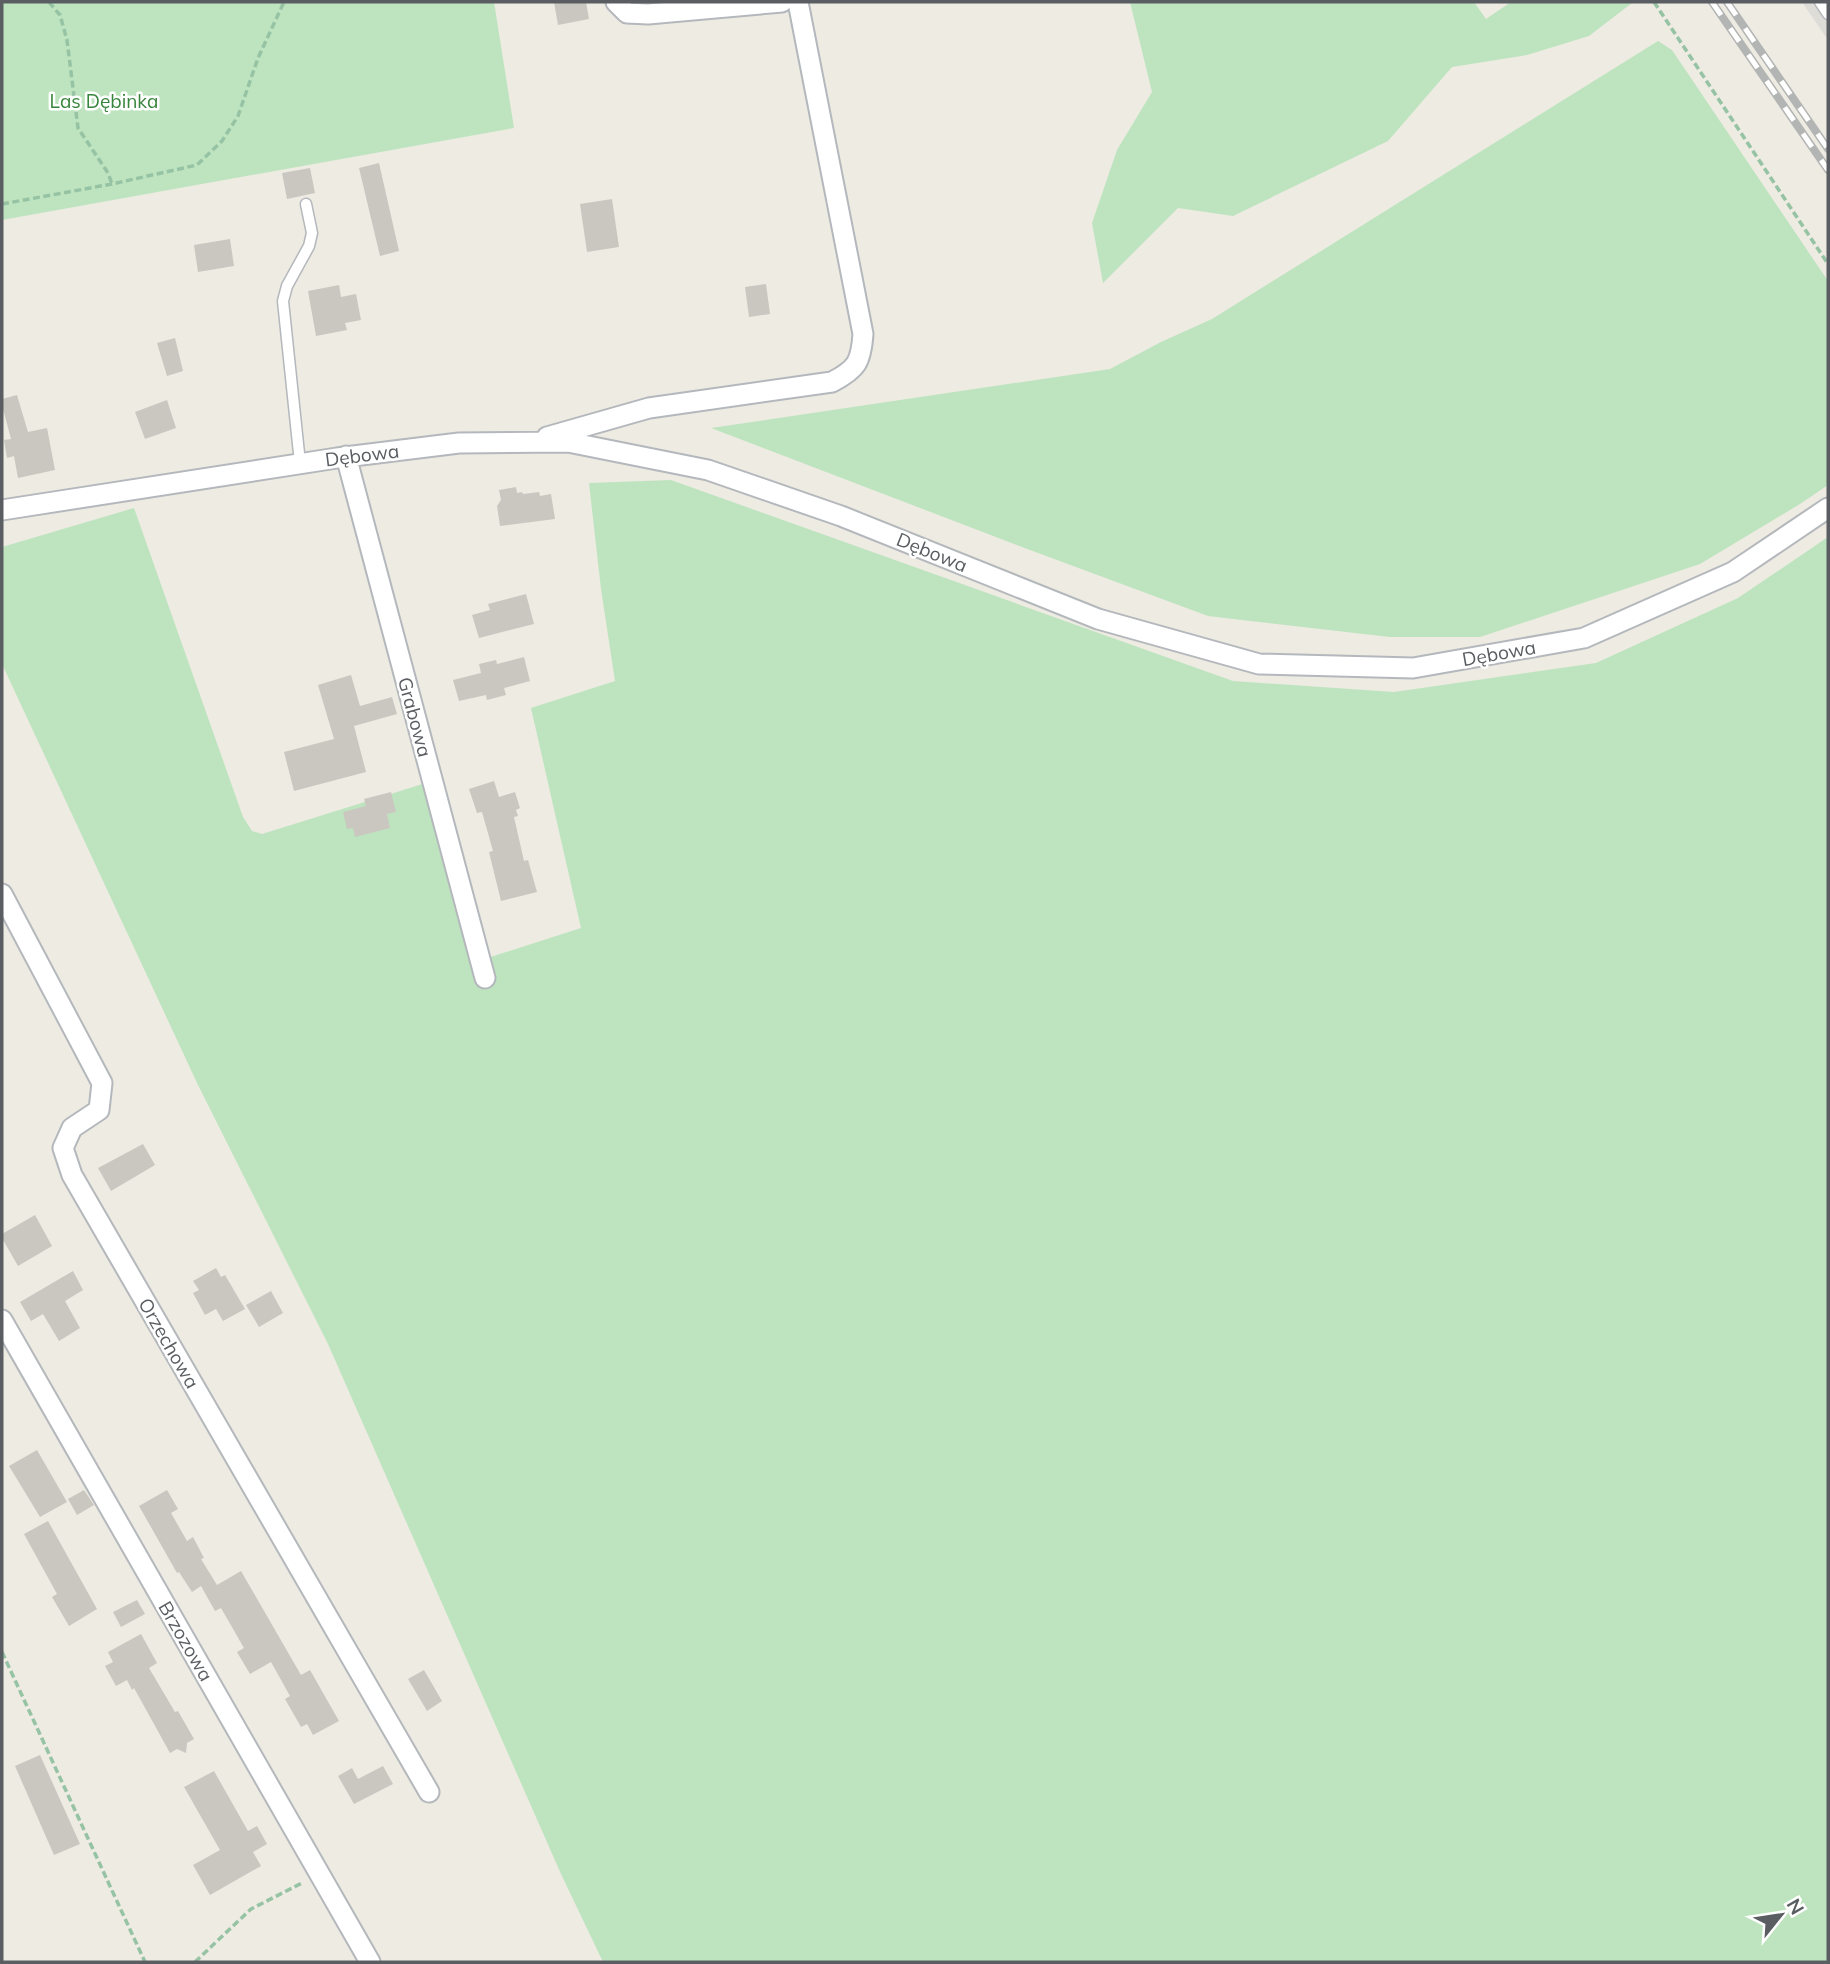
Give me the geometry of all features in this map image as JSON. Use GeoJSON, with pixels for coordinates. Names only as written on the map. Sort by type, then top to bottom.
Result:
{"type":"FeatureCollection","features":[{"type":"Feature","properties":{"kind":"street"},"geometry":{"type":"LineString","coordinates":[[616,2],[628,13],[648,14],[782,2]]}},
{"type":"Feature","properties":{"kind":"street"},"geometry":{"type":"LineString","coordinates":[[526,442],[649,408],[832,382],[849,373],[862,356],[863,334],[797,2]]}},
{"type":"Feature","properties":{"kind":"street","name":"Dębowa"},"geometry":{"type":"LineString","coordinates":[[2,510],[346,456],[460,443],[568,442],[708,470],[841,516],[1098,619],[1259,664],[1413,668],[1584,638],[1733,572],[1828,508]]}},
{"type":"Feature","properties":{"kind":"street","name":"Grabowa"},"geometry":{"type":"LineString","coordinates":[[346,456],[485,978]]}},
{"type":"Feature","properties":{"kind":"street","name":"Orzechowa"},"geometry":{"type":"LineString","coordinates":[[2,894],[102,1083],[99,1110],[72,1128],[63,1148],[72,1175],[429,1792]]}},
{"type":"Feature","properties":{"kind":"street","name":"Brzozowa"},"geometry":{"type":"LineString","coordinates":[[2,1320],[370,1962]]}},
{"type":"Feature","properties":{"kind":"lane"},"geometry":{"type":"LineString","coordinates":[[1820,2],[1828,14]]}},
{"type":"Feature","properties":{"kind":"lane"},"geometry":{"type":"LineString","coordinates":[[300,463],[283,301],[287,286],[309,246],[312,233],[306,204]]}},
{"type":"Feature","properties":{"kind":"path"},"geometry":{"type":"LineString","coordinates":[[49,2],[60,15],[67,40],[78,128],[108,173],[112,184]]}},
{"type":"Feature","properties":{"kind":"path"},"geometry":{"type":"LineString","coordinates":[[2,204],[197,165],[222,141],[239,116],[258,58],[284,2]]}},
{"type":"Feature","properties":{"kind":"path"},"geometry":{"type":"LineString","coordinates":[[1654,2],[1828,264]]}},
{"type":"Feature","properties":{"kind":"path"},"geometry":{"type":"LineString","coordinates":[[2,1652],[145,1962]]}},
{"type":"Feature","properties":{"kind":"path"},"geometry":{"type":"LineString","coordinates":[[195,1962],[251,1909],[292,1887],[320,1876]]}},
{"type":"Feature","properties":{"kind":"shaded area"},"geometry":{"type":"Polygon","coordinates":[[[1802,2],[1828,2],[1828,40],[1802,2]]]}},
{"type":"Feature","properties":{"kind":"green space","name":"Las Dębinka"},"geometry":{"type":"Polygon","coordinates":[[[2,2],[494,2],[514,128],[2,220],[2,2]]]}},
{"type":"Feature","properties":{"kind":"green space"},"geometry":{"type":"Polygon","coordinates":[[[1130,2],[1474,2],[1486,19],[1511,2],[1632,3],[1589,36],[1527,55],[1452,67],[1388,141],[1233,216],[1178,208],[1103,283],[1092,223],[1117,150],[1152,92],[1130,2]]]}},
{"type":"Feature","properties":{"kind":"green space"},"geometry":{"type":"Polygon","coordinates":[[[1658,41],[1672,50],[1828,281],[1828,485],[1700,564],[1480,637],[1390,637],[1208,616],[711,428],[1110,369],[1212,319],[1658,41]]]}},
{"type":"Feature","properties":{"kind":"green space"},"geometry":{"type":"Polygon","coordinates":[[[671,480],[1233,681],[1394,692],[1596,663],[1738,598],[1828,537],[1828,1962],[603,1962],[561,1874],[328,1344],[198,1085],[2,664],[2,547],[134,508],[243,817],[252,831],[262,834],[429,782],[472,963],[581,928],[531,708],[615,681],[589,483],[671,480]]]}},
{"type":"Feature","properties":{"kind":"building"},"geometry":{"type":"Polygon","coordinates":[[[554,2],[586,2],[589,19],[558,25],[554,2]]]}},
{"type":"Feature","properties":{"kind":"building"},"geometry":{"type":"Polygon","coordinates":[[[379,163],[399,251],[380,256],[359,168],[379,163]]]}},
{"type":"Feature","properties":{"kind":"building"},"geometry":{"type":"Polygon","coordinates":[[[310,168],[315,193],[287,199],[282,173],[310,168]]]}},
{"type":"Feature","properties":{"kind":"building"},"geometry":{"type":"Polygon","coordinates":[[[612,199],[619,247],[587,252],[580,204],[612,199]]]}},
{"type":"Feature","properties":{"kind":"building"},"geometry":{"type":"Polygon","coordinates":[[[230,239],[234,266],[198,272],[194,245],[230,239]]]}},
{"type":"Feature","properties":{"kind":"building"},"geometry":{"type":"Polygon","coordinates":[[[766,284],[770,314],[749,317],[745,287],[766,284]]]}},
{"type":"Feature","properties":{"kind":"building"},"geometry":{"type":"Polygon","coordinates":[[[339,285],[341,297],[356,294],[361,320],[345,323],[347,330],[316,336],[308,291],[339,285]]]}},
{"type":"Feature","properties":{"kind":"building"},"geometry":{"type":"Polygon","coordinates":[[[175,338],[183,371],[167,376],[157,343],[175,338]]]}},
{"type":"Feature","properties":{"kind":"building"},"geometry":{"type":"Polygon","coordinates":[[[17,395],[28,432],[47,428],[55,470],[18,478],[14,456],[7,458],[4,440],[11,439],[2,399],[17,395]]]}},
{"type":"Feature","properties":{"kind":"building"},"geometry":{"type":"Polygon","coordinates":[[[167,400],[176,428],[145,439],[135,412],[167,400]]]}},
{"type":"Feature","properties":{"kind":"building"},"geometry":{"type":"Polygon","coordinates":[[[516,487],[517,493],[539,492],[540,496],[551,494],[555,519],[500,526],[497,506],[501,500],[499,490],[516,487]]]}},
{"type":"Feature","properties":{"kind":"building"},"geometry":{"type":"Polygon","coordinates":[[[526,594],[534,624],[479,638],[472,615],[490,610],[488,604],[526,594]]]}},
{"type":"Feature","properties":{"kind":"building"},"geometry":{"type":"Polygon","coordinates":[[[524,657],[530,681],[504,688],[506,695],[487,700],[486,695],[459,701],[453,680],[481,673],[479,664],[496,660],[497,664],[524,657]]]}},
{"type":"Feature","properties":{"kind":"building"},"geometry":{"type":"Polygon","coordinates":[[[351,675],[360,706],[392,697],[397,714],[354,726],[366,772],[294,791],[284,752],[334,739],[318,685],[351,675]]]}},
{"type":"Feature","properties":{"kind":"building"},"geometry":{"type":"Polygon","coordinates":[[[494,781],[499,797],[515,792],[520,808],[516,810],[518,816],[514,817],[524,861],[528,860],[537,892],[501,901],[489,852],[493,851],[482,812],[477,813],[469,789],[494,781]]]}},
{"type":"Feature","properties":{"kind":"building"},"geometry":{"type":"Polygon","coordinates":[[[391,792],[396,812],[387,814],[390,828],[355,837],[353,828],[347,829],[343,812],[366,806],[364,799],[391,792]]]}},
{"type":"Feature","properties":{"kind":"building"},"geometry":{"type":"Polygon","coordinates":[[[143,1144],[155,1165],[111,1191],[98,1168],[143,1144]]]}},
{"type":"Feature","properties":{"kind":"building"},"geometry":{"type":"Polygon","coordinates":[[[35,1215],[52,1246],[18,1266],[2,1234],[35,1215]]]}},
{"type":"Feature","properties":{"kind":"building"},"geometry":{"type":"Polygon","coordinates":[[[216,1268],[221,1277],[225,1275],[245,1309],[223,1321],[216,1309],[205,1315],[193,1293],[199,1290],[193,1281],[216,1268]]]}},
{"type":"Feature","properties":{"kind":"building"},"geometry":{"type":"Polygon","coordinates":[[[73,1271],[83,1290],[65,1301],[80,1328],[59,1341],[43,1314],[31,1321],[20,1302],[73,1271]]]}},
{"type":"Feature","properties":{"kind":"building"},"geometry":{"type":"Polygon","coordinates":[[[271,1291],[283,1313],[259,1327],[246,1305],[271,1291]]]}},
{"type":"Feature","properties":{"kind":"building"},"geometry":{"type":"Polygon","coordinates":[[[37,1450],[67,1502],[40,1517],[9,1466],[37,1450]]]}},
{"type":"Feature","properties":{"kind":"building"},"geometry":{"type":"Polygon","coordinates":[[[84,1490],[94,1505],[77,1515],[68,1499],[84,1490]]]}},
{"type":"Feature","properties":{"kind":"building"},"geometry":{"type":"Polygon","coordinates":[[[167,1490],[178,1509],[171,1513],[187,1541],[193,1537],[204,1558],[201,1559],[217,1585],[241,1571],[301,1675],[310,1670],[339,1721],[313,1735],[307,1724],[301,1727],[285,1699],[290,1696],[271,1662],[250,1674],[237,1652],[244,1648],[221,1608],[215,1611],[201,1586],[192,1592],[179,1572],[177,1573],[139,1506],[167,1490]]]}},
{"type":"Feature","properties":{"kind":"building"},"geometry":{"type":"Polygon","coordinates":[[[48,1521],[97,1609],[69,1626],[52,1597],[57,1594],[24,1534],[48,1521]]]}},
{"type":"Feature","properties":{"kind":"building"},"geometry":{"type":"Polygon","coordinates":[[[137,1600],[145,1614],[121,1627],[113,1612],[137,1600]]]}},
{"type":"Feature","properties":{"kind":"building"},"geometry":{"type":"Polygon","coordinates":[[[141,1634],[157,1663],[149,1668],[194,1739],[187,1743],[186,1753],[177,1749],[170,1753],[134,1688],[132,1690],[127,1680],[116,1686],[105,1666],[113,1662],[108,1652],[141,1634]]]}},
{"type":"Feature","properties":{"kind":"building"},"geometry":{"type":"Polygon","coordinates":[[[424,1670],[442,1701],[427,1711],[408,1679],[424,1670]]]}},
{"type":"Feature","properties":{"kind":"building"},"geometry":{"type":"Polygon","coordinates":[[[40,1755],[80,1844],[54,1855],[15,1766],[40,1755]]]}},
{"type":"Feature","properties":{"kind":"building"},"geometry":{"type":"Polygon","coordinates":[[[383,1766],[393,1784],[354,1804],[338,1776],[352,1768],[358,1779],[383,1766]]]}},
{"type":"Feature","properties":{"kind":"building"},"geometry":{"type":"Polygon","coordinates":[[[214,1771],[248,1831],[257,1826],[267,1844],[253,1852],[261,1866],[210,1895],[193,1865],[220,1850],[184,1787],[214,1771]]]}},
{"type":"Feature","properties":{"kind":"railway"},"geometry":{"type":"LineString","coordinates":[[1712,2],[1828,170]]}},
{"type":"Feature","properties":{"kind":"railway"},"geometry":{"type":"LineString","coordinates":[[1727,2],[1828,149]]}}]}
